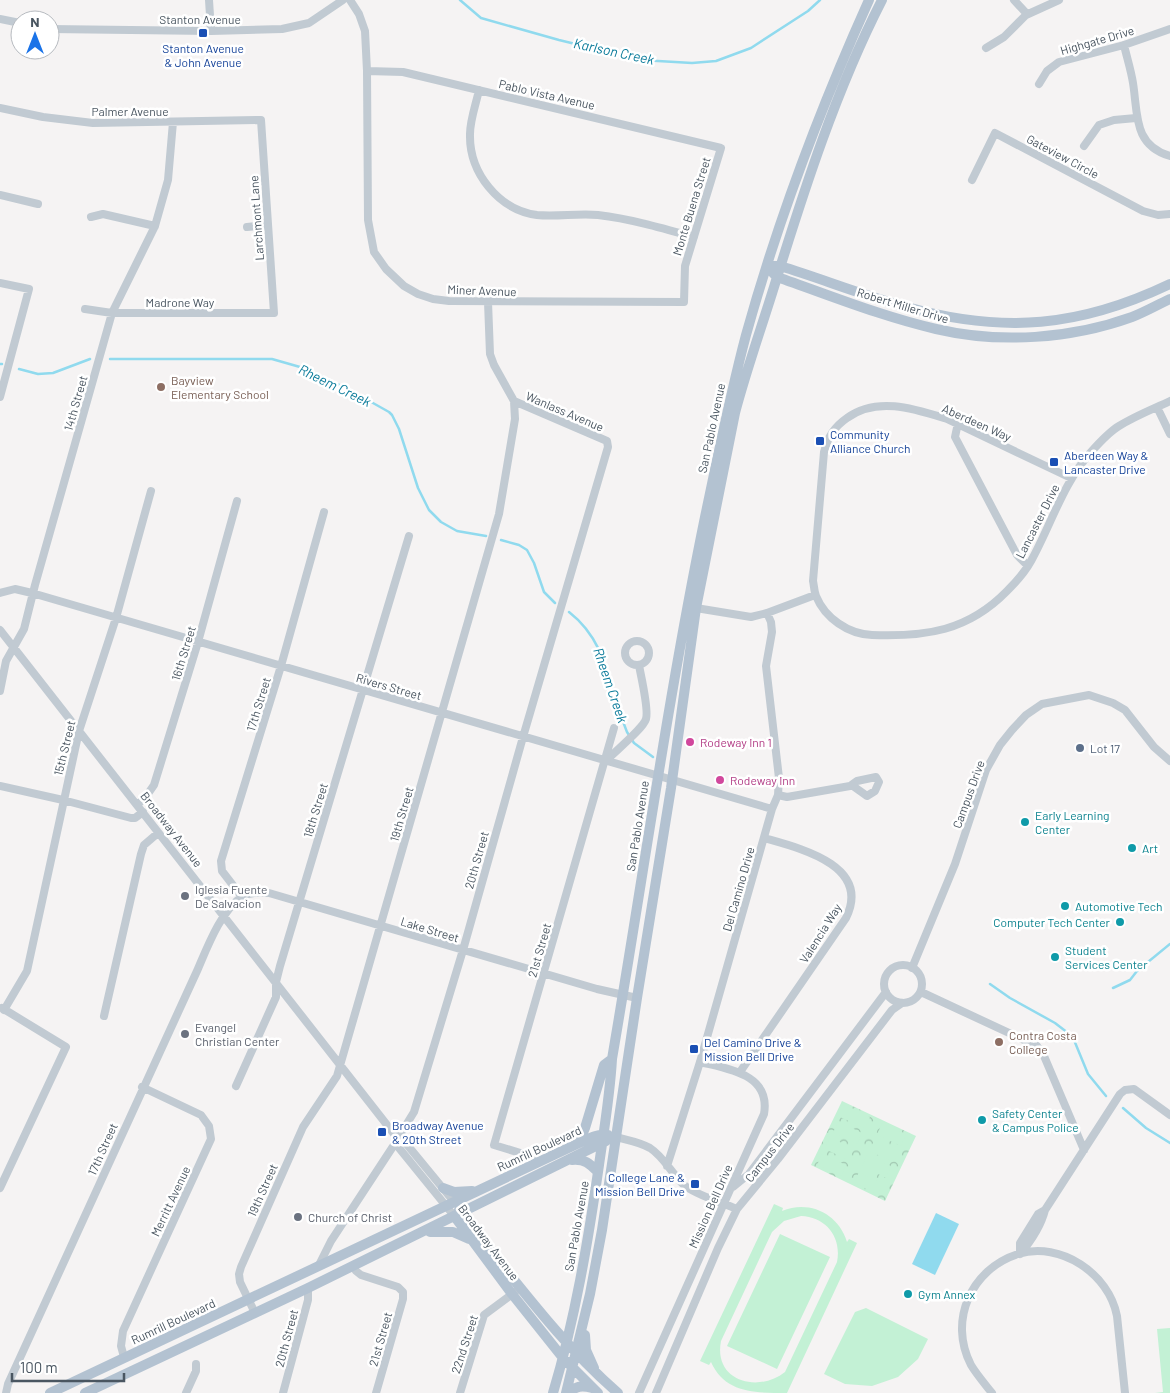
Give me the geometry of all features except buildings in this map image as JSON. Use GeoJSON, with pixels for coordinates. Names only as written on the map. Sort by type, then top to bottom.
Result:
{"type":"FeatureCollection","features":[{"type":"Feature","properties":{"kind":"main road","name":"San Pablo Avenue"},"geometry":{"type":"LineString","coordinates":[[553,1393],[568,1344],[592,1212],[610,1091],[612,1059],[658,776],[687,604],[725,421],[746,336],[766,267],[812,134],[868,0]]}},
{"type":"Feature","properties":{"kind":"main road","name":"San Pablo Avenue"},"geometry":{"type":"LineString","coordinates":[[567,1393],[602,1230],[672,780],[696,608],[735,413],[780,266],[820,148],[857,51],[882,0]]}},
{"type":"Feature","properties":{"kind":"main road"},"geometry":{"type":"LineString","coordinates":[[766,267],[780,266]]}},
{"type":"Feature","properties":{"kind":"main road","name":"Robert Miller Drive"},"geometry":{"type":"LineString","coordinates":[[780,266],[905,307],[958,319],[992,322],[1021,323],[1060,320],[1092,314],[1138,299],[1170,284]]}},
{"type":"Feature","properties":{"kind":"main road"},"geometry":{"type":"LineString","coordinates":[[766,267],[777,277]]}},
{"type":"Feature","properties":{"kind":"main road","name":"Robert Miller Drive"},"geometry":{"type":"LineString","coordinates":[[777,277],[904,320],[937,329],[993,337],[1045,336],[1095,327],[1132,316],[1170,299]]}},
{"type":"Feature","properties":{"kind":"main road"},"geometry":{"type":"LineString","coordinates":[[579,1143],[604,1065],[612,1059]]}},
{"type":"Feature","properties":{"kind":"main road"},"geometry":{"type":"LineString","coordinates":[[603,1138],[616,1137]]}},
{"type":"Feature","properties":{"kind":"main road","name":"Rumrill Boulevard"},"geometry":{"type":"LineString","coordinates":[[50,1393],[70,1389],[124,1357],[249,1300],[319,1265],[579,1143],[603,1138]]}},
{"type":"Feature","properties":{"kind":"main road","name":"Rumrill Boulevard"},"geometry":{"type":"LineString","coordinates":[[85,1393],[422,1233],[568,1161],[603,1138]]}},
{"type":"Feature","properties":{"kind":"main road"},"geometry":{"type":"LineString","coordinates":[[568,1161],[582,1160],[588,1162],[598,1172]]}},
{"type":"Feature","properties":{"kind":"main road"},"geometry":{"type":"LineString","coordinates":[[443,1188],[448,1191],[460,1192],[481,1190]]}},
{"type":"Feature","properties":{"kind":"main road","name":"Broadway Avenue"},"geometry":{"type":"LineString","coordinates":[[451,1204],[472,1240],[516,1291],[549,1322],[576,1354],[618,1393]]}},
{"type":"Feature","properties":{"kind":"main road","name":"Broadway Avenue"},"geometry":{"type":"LineString","coordinates":[[458,1215],[516,1291],[563,1358],[595,1390]]}},
{"type":"Feature","properties":{"kind":"main road"},"geometry":{"type":"LineString","coordinates":[[422,1233],[453,1232],[472,1240]]}},
{"type":"Feature","properties":{"kind":"main road"},"geometry":{"type":"LineString","coordinates":[[308,1288],[309,1279],[328,1268],[332,1259]]}},
{"type":"Feature","properties":{"kind":"main road"},"geometry":{"type":"LineString","coordinates":[[549,1322],[563,1325],[573,1316]]}},
{"type":"Feature","properties":{"kind":"main road"},"geometry":{"type":"LineString","coordinates":[[584,1320],[586,1350],[598,1376]]}},
{"type":"Feature","properties":{"kind":"main road"},"geometry":{"type":"LineString","coordinates":[[567,1393],[582,1385],[595,1390]]}},
{"type":"Feature","properties":{"kind":"street"},"geometry":{"type":"LineString","coordinates":[[209,0],[211,31]]}},
{"type":"Feature","properties":{"kind":"street","name":"Stanton Avenue"},"geometry":{"type":"LineString","coordinates":[[60,28],[211,31],[282,29],[309,23],[343,0]]}},
{"type":"Feature","properties":{"kind":"street","name":"Miner Avenue"},"geometry":{"type":"LineString","coordinates":[[350,0],[359,14],[365,32],[368,220],[374,252],[386,269],[397,279],[418,294],[449,301],[684,302]]}},
{"type":"Feature","properties":{"kind":"street"},"geometry":{"type":"LineString","coordinates":[[1014,0],[1027,14]]}},
{"type":"Feature","properties":{"kind":"street"},"geometry":{"type":"LineString","coordinates":[[986,48],[1004,37],[1027,14],[1059,0]]}},
{"type":"Feature","properties":{"kind":"street","name":"Highgate Drive"},"geometry":{"type":"LineString","coordinates":[[1040,84],[1047,70],[1059,62],[1124,45],[1170,29]]}},
{"type":"Feature","properties":{"kind":"street"},"geometry":{"type":"LineString","coordinates":[[1124,45],[1133,84],[1136,118],[1144,138],[1154,149],[1170,156]]}},
{"type":"Feature","properties":{"kind":"street","name":"Pablo Vista Avenue"},"geometry":{"type":"LineString","coordinates":[[367,71],[403,72],[721,148]]}},
{"type":"Feature","properties":{"kind":"street"},"geometry":{"type":"LineString","coordinates":[[479,90],[470,133],[471,148],[478,170],[488,186],[494,194],[510,206],[537,215],[596,215],[637,221],[694,237]]}},
{"type":"Feature","properties":{"kind":"street","name":"Palmer Avenue"},"geometry":{"type":"LineString","coordinates":[[0,108],[43,117],[93,123],[261,120]]}},
{"type":"Feature","properties":{"kind":"street"},"geometry":{"type":"LineString","coordinates":[[1084,146],[1099,125],[1114,120],[1136,118]]}},
{"type":"Feature","properties":{"kind":"street","name":"Larchmont Lane"},"geometry":{"type":"LineString","coordinates":[[261,120],[274,313]]}},
{"type":"Feature","properties":{"kind":"street","name":"14th Street"},"geometry":{"type":"LineString","coordinates":[[0,691],[6,661],[24,629],[32,593],[112,313],[155,226],[168,180],[173,122]]}},
{"type":"Feature","properties":{"kind":"street","name":"Gateview Circle"},"geometry":{"type":"LineString","coordinates":[[972,180],[995,132],[1143,211],[1158,215],[1170,214]]}},
{"type":"Feature","properties":{"kind":"street","name":"Monte Buena Street"},"geometry":{"type":"LineString","coordinates":[[684,302],[685,266],[721,148]]}},
{"type":"Feature","properties":{"kind":"street"},"geometry":{"type":"LineString","coordinates":[[0,196],[38,204]]}},
{"type":"Feature","properties":{"kind":"street"},"geometry":{"type":"LineString","coordinates":[[91,218],[103,214],[155,226]]}},
{"type":"Feature","properties":{"kind":"street"},"geometry":{"type":"LineString","coordinates":[[247,227],[268,225]]}},
{"type":"Feature","properties":{"kind":"street"},"geometry":{"type":"LineString","coordinates":[[0,283],[28,289],[0,397]]}},
{"type":"Feature","properties":{"kind":"street","name":"19th Street"},"geometry":{"type":"LineString","coordinates":[[255,1313],[240,1282],[239,1274],[241,1267],[303,1127],[337,1076],[499,514],[515,418],[514,401],[490,354],[488,302]]}},
{"type":"Feature","properties":{"kind":"street","name":"Madrone Way"},"geometry":{"type":"LineString","coordinates":[[85,309],[112,313],[274,313]]}},
{"type":"Feature","properties":{"kind":"street","name":"Wanlass Avenue"},"geometry":{"type":"LineString","coordinates":[[514,401],[607,441]]}},
{"type":"Feature","properties":{"kind":"street","name":"Lancaster Drive"},"geometry":{"type":"LineString","coordinates":[[816,595],[829,616],[847,630],[867,635],[899,636],[923,634],[950,628],[979,615],[1018,580],[1028,566],[1072,478],[1090,452],[1118,427],[1170,401]]}},
{"type":"Feature","properties":{"kind":"street","name":"Aberdeen Way"},"geometry":{"type":"LineString","coordinates":[[816,595],[813,581],[822,460],[826,444],[832,432],[838,424],[856,412],[882,406],[926,413],[958,423],[1072,478]]}},
{"type":"Feature","properties":{"kind":"street"},"geometry":{"type":"LineString","coordinates":[[1157,407],[1170,434]]}},
{"type":"Feature","properties":{"kind":"street"},"geometry":{"type":"LineString","coordinates":[[958,423],[955,437],[1017,555],[1028,566]]}},
{"type":"Feature","properties":{"kind":"street","name":"20th Street"},"geometry":{"type":"LineString","coordinates":[[319,1265],[331,1241],[398,1140],[414,1112],[463,950],[608,447],[607,441]]}},
{"type":"Feature","properties":{"kind":"street","name":"15th Street"},"geometry":{"type":"LineString","coordinates":[[2,1009],[27,971],[79,731],[116,618],[150,491]]}},
{"type":"Feature","properties":{"kind":"street","name":"16th Street"},"geometry":{"type":"LineString","coordinates":[[137,805],[145,798],[154,785],[198,642],[237,501]]}},
{"type":"Feature","properties":{"kind":"street","name":"17th Street"},"geometry":{"type":"LineString","coordinates":[[242,897],[222,871],[221,861],[282,666],[324,512]]}},
{"type":"Feature","properties":{"kind":"street","name":"18th Street"},"geometry":{"type":"LineString","coordinates":[[236,1086],[276,997],[276,982],[299,901],[409,536]]}},
{"type":"Feature","properties":{"kind":"street","name":"Rivers Street"},"geometry":{"type":"LineString","coordinates":[[0,593],[15,589],[32,593],[772,809]]}},
{"type":"Feature","properties":{"kind":"street"},"geometry":{"type":"LineString","coordinates":[[696,608],[751,617],[767,614],[816,595]]}},
{"type":"Feature","properties":{"kind":"street","name":"Del Camino Drive"},"geometry":{"type":"LineString","coordinates":[[667,1166],[700,1062],[772,809],[778,795],[779,778],[766,666],[772,632],[771,622],[767,614]]}},
{"type":"Feature","properties":{"kind":"street","name":"Broadway Avenue"},"geometry":{"type":"LineString","coordinates":[[0,630],[340,1064],[398,1140],[399,1148],[451,1204]]}},
{"type":"Feature","properties":{"kind":"street","name":"21st Street"},"geometry":{"type":"LineString","coordinates":[[606,761],[641,728],[646,719],[640,665]]}},
{"type":"Feature","properties":{"kind":"street","name":"Campus Drive"},"geometry":{"type":"LineString","coordinates":[[912,968],[955,864],[986,770],[1000,745],[1026,715],[1042,704],[1089,694],[1113,703],[1125,710],[1154,747],[1170,761]]}},
{"type":"Feature","properties":{"kind":"street","name":"21st Street"},"geometry":{"type":"LineString","coordinates":[[543,1160],[494,1146],[614,728]]}},
{"type":"Feature","properties":{"kind":"street"},"geometry":{"type":"LineString","coordinates":[[0,786],[135,818],[143,812]]}},
{"type":"Feature","properties":{"kind":"street"},"geometry":{"type":"LineString","coordinates":[[778,795],[787,797],[850,786]]}},
{"type":"Feature","properties":{"kind":"street"},"geometry":{"type":"LineString","coordinates":[[104,1016],[141,854],[144,845],[158,833]]}},
{"type":"Feature","properties":{"kind":"street","name":"Valencia Way"},"geometry":{"type":"LineString","coordinates":[[740,1072],[846,918],[851,904],[847,882],[840,871],[831,863],[804,849],[764,838]]}},
{"type":"Feature","properties":{"kind":"street","name":"Lake Street"},"geometry":{"type":"LineString","coordinates":[[242,897],[256,892],[269,893],[544,974],[623,996],[637,998]]}},
{"type":"Feature","properties":{"kind":"street"},"geometry":{"type":"LineString","coordinates":[[223,915],[242,897]]}},
{"type":"Feature","properties":{"kind":"street","name":"17th Street"},"geometry":{"type":"LineString","coordinates":[[6,1393],[8,1384],[142,1087],[223,915]]}},
{"type":"Feature","properties":{"kind":"street"},"geometry":{"type":"LineString","coordinates":[[901,965],[912,968],[920,975],[922,980],[921,992],[914,1000],[902,1003],[894,1001],[886,992],[885,980],[890,970],[901,965]]}},
{"type":"Feature","properties":{"kind":"street","name":"Campus Drive"},"geometry":{"type":"LineString","coordinates":[[732,1188],[749,1174],[886,992]]}},
{"type":"Feature","properties":{"kind":"street"},"geometry":{"type":"LineString","coordinates":[[921,992],[1037,1046],[1044,1056],[1084,1150]]}},
{"type":"Feature","properties":{"kind":"street","name":"Campus Drive"},"geometry":{"type":"LineString","coordinates":[[737,1209],[778,1159],[892,1010],[902,1003]]}},
{"type":"Feature","properties":{"kind":"street"},"geometry":{"type":"LineString","coordinates":[[0,1188],[66,1048],[2,1009]]}},
{"type":"Feature","properties":{"kind":"street","name":"Mission Bell Drive"},"geometry":{"type":"LineString","coordinates":[[639,1393],[764,1114],[765,1108],[761,1090],[754,1081],[740,1072],[700,1062]]}},
{"type":"Feature","properties":{"kind":"street","name":"Merritt Avenue"},"geometry":{"type":"LineString","coordinates":[[124,1357],[121,1346],[123,1332],[211,1139],[210,1126],[201,1115],[142,1087]]}},
{"type":"Feature","properties":{"kind":"street"},"geometry":{"type":"LineString","coordinates":[[1020,1254],[1029,1243],[1046,1210],[1116,1100],[1125,1090],[1134,1089],[1170,1115]]}},
{"type":"Feature","properties":{"kind":"street"},"geometry":{"type":"LineString","coordinates":[[616,1137],[649,1148],[692,1190],[737,1209]]}},
{"type":"Feature","properties":{"kind":"street","name":"Broadway Avenue"},"geometry":{"type":"LineString","coordinates":[[398,1140],[404,1141],[443,1188],[451,1204]]}},
{"type":"Feature","properties":{"kind":"street","name":"Mission Bell Drive"},"geometry":{"type":"LineString","coordinates":[[656,1393],[718,1248],[737,1209]]}},
{"type":"Feature","properties":{"kind":"street"},"geometry":{"type":"LineString","coordinates":[[992,1393],[971,1365],[965,1349],[962,1328],[964,1312],[970,1295],[978,1281],[991,1268],[1020,1254],[1039,1252],[1056,1254],[1086,1267],[1104,1286],[1115,1304],[1125,1393]]}},
{"type":"Feature","properties":{"kind":"street","name":"21st Street"},"geometry":{"type":"LineString","coordinates":[[354,1266],[356,1271],[361,1274],[398,1287],[403,1292],[403,1299],[376,1393]]}},
{"type":"Feature","properties":{"kind":"street","name":"20th Street"},"geometry":{"type":"LineString","coordinates":[[283,1393],[308,1300],[308,1288]]}},
{"type":"Feature","properties":{"kind":"street","name":"22nd Street"},"geometry":{"type":"LineString","coordinates":[[460,1393],[484,1314],[516,1291]]}},
{"type":"Feature","properties":{"kind":"street"},"geometry":{"type":"LineString","coordinates":[[186,1393],[196,1371],[196,1364]]}},
{"type":"Feature","properties":{"kind":"green space"},"geometry":{"type":"Polygon","coordinates":[[[842,1101],[916,1136],[885,1201],[811,1165],[842,1101]]]}},
{"type":"Feature","properties":{"kind":"green space"},"geometry":{"type":"Polygon","coordinates":[[[846,1105],[870,1117],[864,1128],[840,1117],[846,1105]]]}},
{"type":"Feature","properties":{"kind":"green space"},"geometry":{"type":"Polygon","coordinates":[[[838,1121],[862,1133],[857,1144],[833,1133],[838,1121]]]}},
{"type":"Feature","properties":{"kind":"green space"},"geometry":{"type":"Polygon","coordinates":[[[882,1123],[906,1134],[901,1146],[877,1135],[882,1123]]]}},
{"type":"Feature","properties":{"kind":"green space"},"geometry":{"type":"Polygon","coordinates":[[[830,1137],[854,1149],[848,1160],[825,1149],[830,1137]]]}},
{"type":"Feature","properties":{"kind":"green space"},"geometry":{"type":"Polygon","coordinates":[[[875,1139],[899,1151],[893,1162],[869,1151],[875,1139]]]}},
{"type":"Feature","properties":{"kind":"green space"},"geometry":{"type":"Polygon","coordinates":[[[822,1154],[846,1165],[841,1176],[817,1165],[822,1154]]]}},
{"type":"Feature","properties":{"kind":"green space"},"geometry":{"type":"Polygon","coordinates":[[[867,1155],[891,1166],[886,1178],[862,1166],[867,1155]]]}},
{"type":"Feature","properties":{"kind":"green space"},"geometry":{"type":"Polygon","coordinates":[[[859,1172],[883,1183],[877,1194],[854,1183],[859,1172]]]}},
{"type":"Feature","properties":{"kind":"green space"},"geometry":{"type":"Polygon","coordinates":[[[774,1204],[783,1208],[782,1211],[802,1207],[812,1208],[821,1212],[837,1223],[847,1242],[849,1239],[857,1243],[787,1393],[763,1393],[742,1389],[724,1380],[711,1362],[709,1365],[700,1361],[774,1204]],[[801,1216],[784,1221],[772,1232],[721,1341],[720,1355],[724,1366],[740,1380],[763,1382],[785,1372],[837,1262],[837,1244],[830,1230],[825,1224],[810,1217],[801,1216]]]}},
{"type":"Feature","properties":{"kind":"green space"},"geometry":{"type":"Polygon","coordinates":[[[780,1234],[830,1257],[777,1369],[727,1346],[780,1234]]]}},
{"type":"Feature","properties":{"kind":"green space"},"geometry":{"type":"Polygon","coordinates":[[[866,1308],[928,1339],[918,1359],[898,1377],[872,1386],[845,1384],[824,1374],[855,1312],[866,1308]]]}},
{"type":"Feature","properties":{"kind":"green space"},"geometry":{"type":"Polygon","coordinates":[[[1170,1328],[1170,1393],[1155,1393],[1163,1392],[1157,1329],[1170,1328]]]}},
{"type":"Feature","properties":{"kind":"water"},"geometry":{"type":"Polygon","coordinates":[[[936,1213],[959,1224],[935,1275],[912,1264],[936,1213]]]}},
{"type":"Feature","properties":{"kind":"waterway","name":"Karlson Creek"},"geometry":{"type":"LineString","coordinates":[[460,0],[481,18],[559,40],[641,60],[692,63],[716,61],[751,48],[808,11],[820,0]]}},
{"type":"Feature","properties":{"kind":"waterway","name":"Rheem Creek"},"geometry":{"type":"LineString","coordinates":[[19,369],[38,374],[53,373],[90,359]]}},
{"type":"Feature","properties":{"kind":"waterway","name":"Rheem Creek"},"geometry":{"type":"LineString","coordinates":[[110,359],[272,359],[300,367],[348,389],[392,415],[399,429],[418,488],[429,510],[441,522],[457,531],[486,536]]}},
{"type":"Feature","properties":{"kind":"waterway","name":"Rheem Creek"},"geometry":{"type":"LineString","coordinates":[[501,540],[519,545],[527,550],[534,563],[544,592],[555,603]]}},
{"type":"Feature","properties":{"kind":"waterway","name":"Rheem Creek"},"geometry":{"type":"LineString","coordinates":[[569,612],[582,624],[600,652],[627,732],[634,743],[653,757]]}},
{"type":"Feature","properties":{"kind":"waterway"},"geometry":{"type":"LineString","coordinates":[[1113,988],[1130,980],[1137,971],[1170,944]]}},
{"type":"Feature","properties":{"kind":"waterway","name":"Rheem Creek"},"geometry":{"type":"LineString","coordinates":[[990,984],[1010,998],[1055,1023],[1068,1033],[1074,1040],[1088,1074],[1106,1096]]}},
{"type":"Feature","properties":{"kind":"waterway","name":"Rheem Creek"},"geometry":{"type":"LineString","coordinates":[[1123,1108],[1146,1128],[1170,1143]]}},
{"type":"Feature","properties":{"kind":"place","name":"Stanton Avenue & John Avenue"},"geometry":{"type":"Point","coordinates":[203,33]}},
{"type":"Feature","properties":{"kind":"place","name":"Bayview Elementary School"},"geometry":{"type":"Point","coordinates":[161,387]}},
{"type":"Feature","properties":{"kind":"place","name":"Community Alliance Church"},"geometry":{"type":"Point","coordinates":[820,441]}},
{"type":"Feature","properties":{"kind":"place","name":"Aberdeen Way & Lancaster Drive"},"geometry":{"type":"Point","coordinates":[1054,462]}},
{"type":"Feature","properties":{"kind":"place","name":"Rodeway Inn 1"},"geometry":{"type":"Point","coordinates":[690,742]}},
{"type":"Feature","properties":{"kind":"place","name":"Lot 17"},"geometry":{"type":"Point","coordinates":[1080,748]}},
{"type":"Feature","properties":{"kind":"place","name":"Rodeway Inn"},"geometry":{"type":"Point","coordinates":[720,780]}},
{"type":"Feature","properties":{"kind":"place","name":"Early Learning Center"},"geometry":{"type":"Point","coordinates":[1025,822]}},
{"type":"Feature","properties":{"kind":"place","name":"Art"},"geometry":{"type":"Point","coordinates":[1132,848]}},
{"type":"Feature","properties":{"kind":"place","name":"Iglesia Fuente De Salvacion"},"geometry":{"type":"Point","coordinates":[185,896]}},
{"type":"Feature","properties":{"kind":"place","name":"Automotive Tech"},"geometry":{"type":"Point","coordinates":[1065,906]}},
{"type":"Feature","properties":{"kind":"place","name":"Computer Tech Center"},"geometry":{"type":"Point","coordinates":[1120,922]}},
{"type":"Feature","properties":{"kind":"place","name":"Student Services Center"},"geometry":{"type":"Point","coordinates":[1055,957]}},
{"type":"Feature","properties":{"kind":"place","name":"Evangel Christian Center"},"geometry":{"type":"Point","coordinates":[185,1034]}},
{"type":"Feature","properties":{"kind":"place","name":"Contra Costa College"},"geometry":{"type":"Point","coordinates":[999,1042]}},
{"type":"Feature","properties":{"kind":"place","name":"Del Camino Drive & Mission Bell Drive"},"geometry":{"type":"Point","coordinates":[694,1049]}},
{"type":"Feature","properties":{"kind":"place","name":"Safety Center & Campus Police"},"geometry":{"type":"Point","coordinates":[982,1120]}},
{"type":"Feature","properties":{"kind":"place","name":"Broadway Avenue & 20th Street"},"geometry":{"type":"Point","coordinates":[382,1132]}},
{"type":"Feature","properties":{"kind":"place","name":"College Lane & Mission Bell Drive"},"geometry":{"type":"Point","coordinates":[695,1184]}},
{"type":"Feature","properties":{"kind":"place","name":"Church of Christ"},"geometry":{"type":"Point","coordinates":[298,1217]}},
{"type":"Feature","properties":{"kind":"place","name":"Gym Annex"},"geometry":{"type":"Point","coordinates":[908,1294]}}]}
